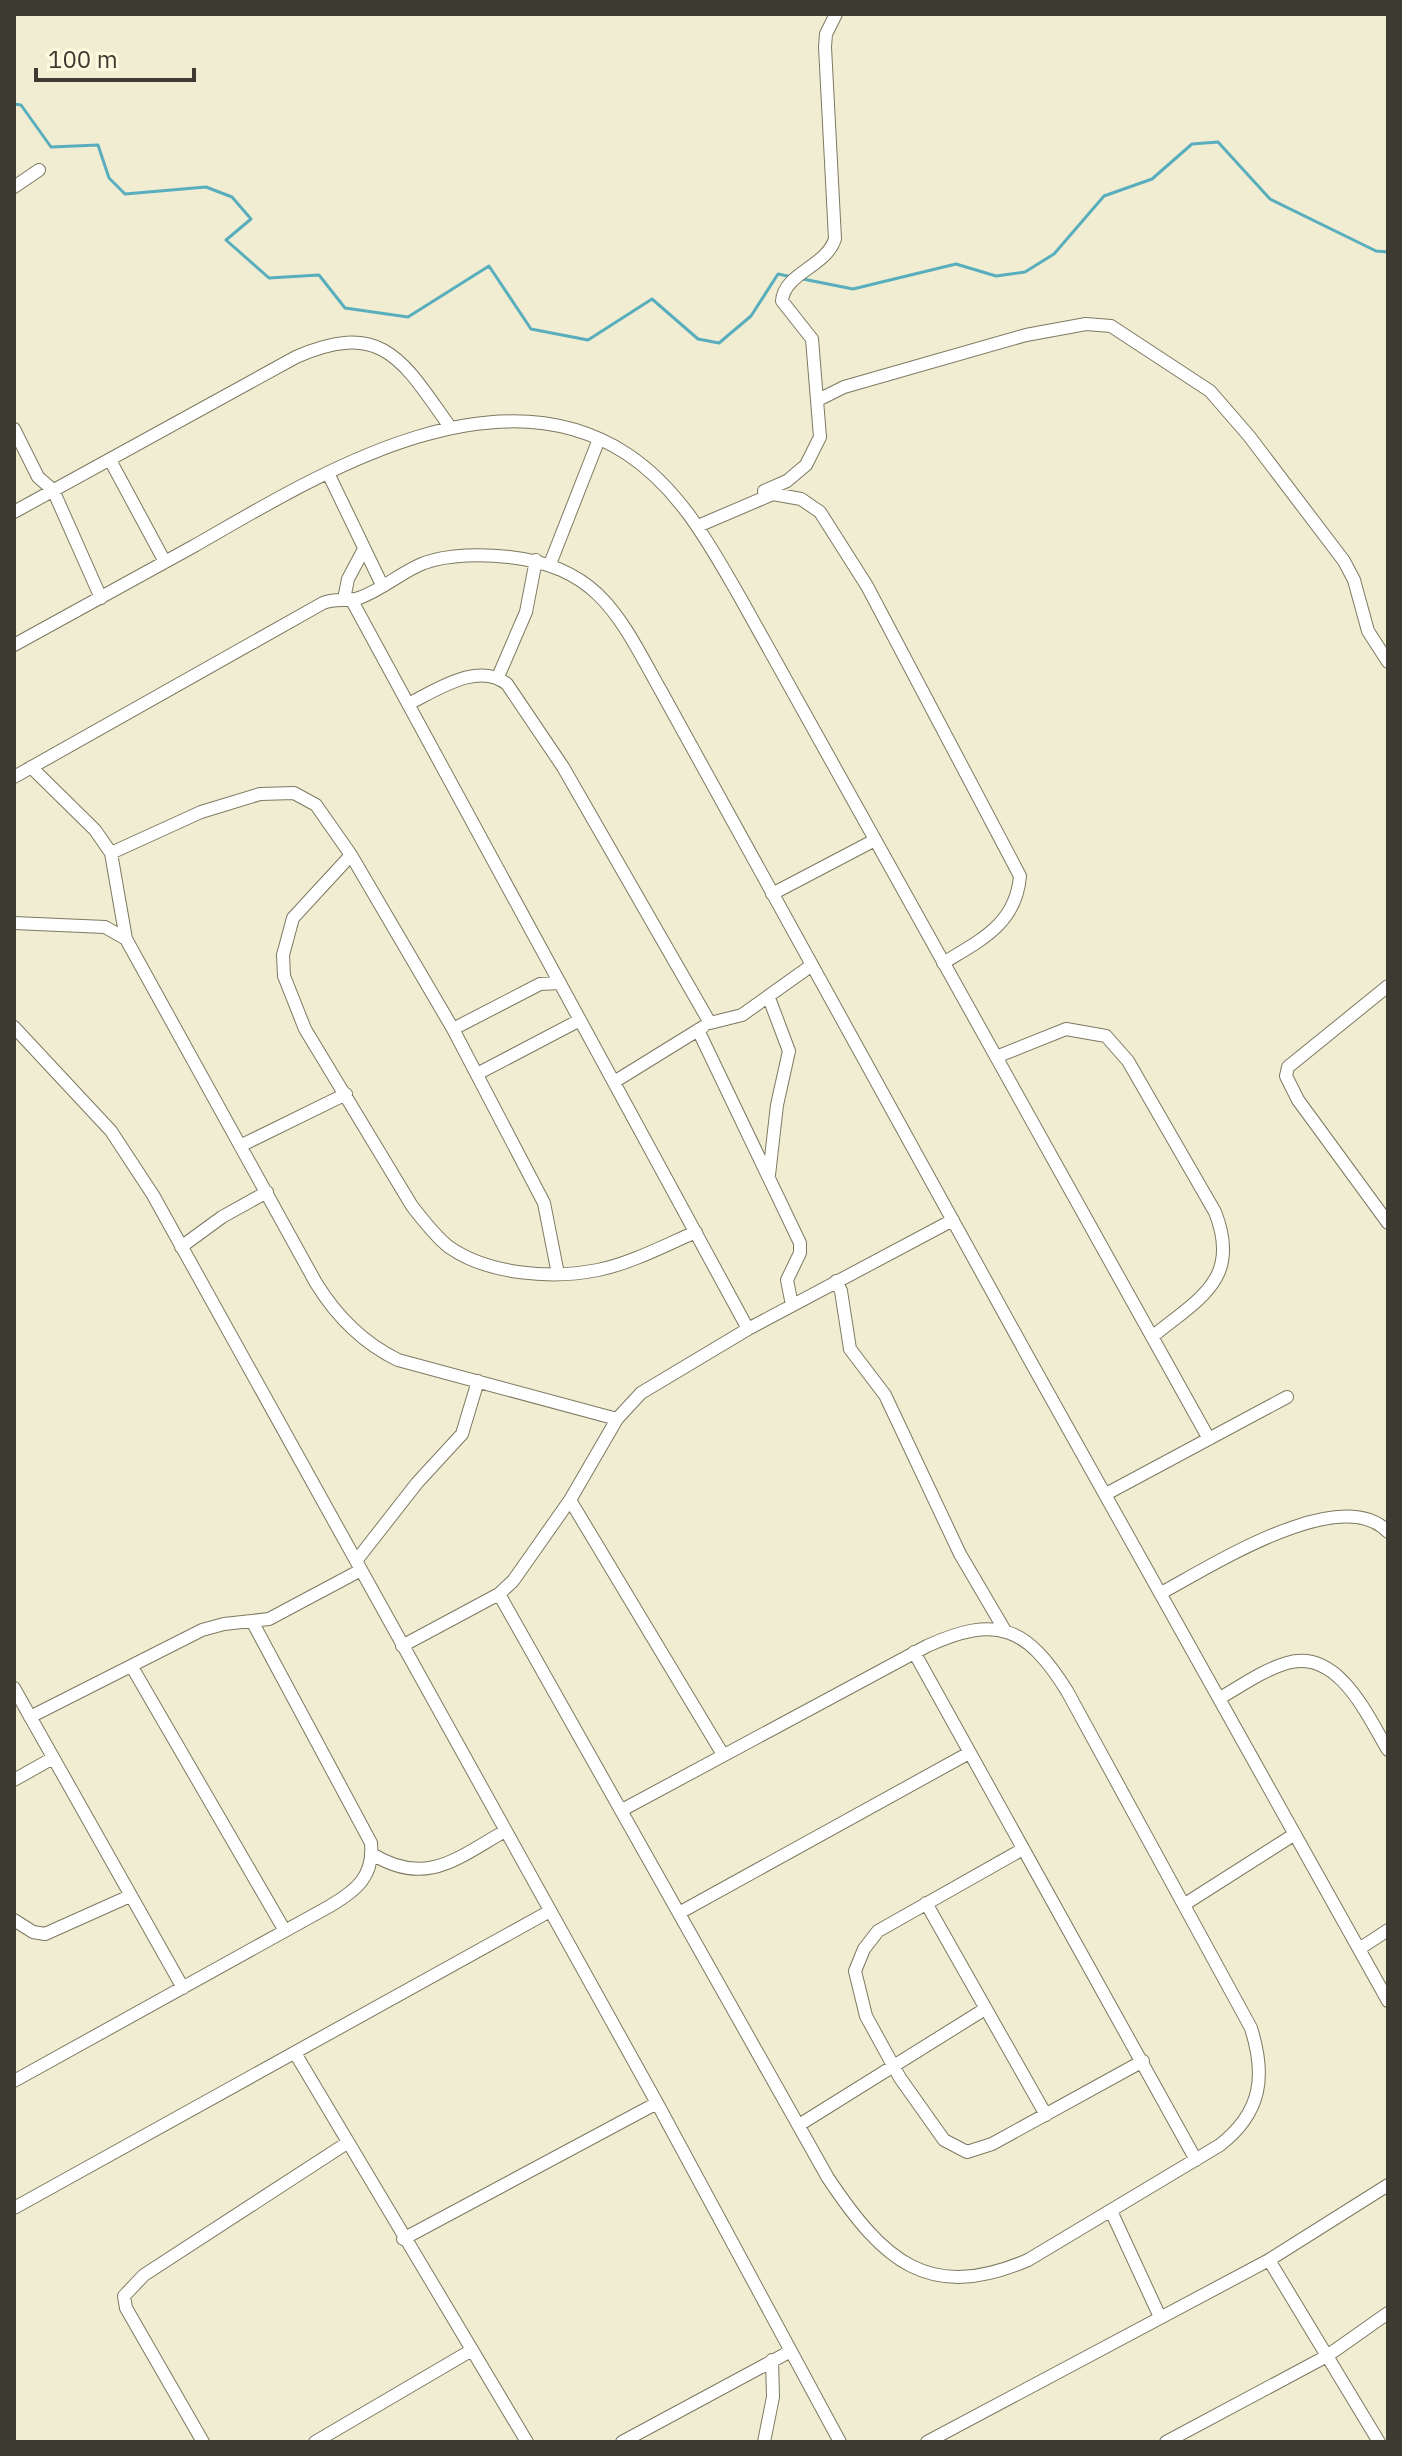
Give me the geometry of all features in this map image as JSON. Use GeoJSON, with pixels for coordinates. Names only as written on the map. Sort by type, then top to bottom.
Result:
{"type":"FeatureCollection","features":[{"type":"Feature","properties":{"kind":"street"},"geometry":{"type":"LineString","coordinates":[[756,499],[806,465],[820,437],[818,400],[811,362],[812,339],[782,301],[787,285],[826,256],[835,239],[825,47],[826,34],[836,14]]}},
{"type":"Feature","properties":{"kind":"street"},"geometry":{"type":"LineString","coordinates":[[14,187],[39,170]]}},
{"type":"Feature","properties":{"kind":"street"},"geometry":{"type":"LineString","coordinates":[[818,400],[844,387],[1026,335],[1086,324],[1121,331],[1210,391],[1240,425],[1344,561],[1354,580],[1368,631],[1388,662]]}},
{"type":"Feature","properties":{"kind":"street"},"geometry":{"type":"LineString","coordinates":[[14,512],[318,347],[345,342],[371,343],[390,351],[450,427]]}},
{"type":"Feature","properties":{"kind":"street"},"geometry":{"type":"LineString","coordinates":[[14,645],[328,473],[384,448],[450,427],[482,423],[548,424],[599,439],[646,468],[698,526],[1209,1439]]}},
{"type":"Feature","properties":{"kind":"street"},"geometry":{"type":"LineString","coordinates":[[14,429],[38,477],[53,490],[101,598]]}},
{"type":"Feature","properties":{"kind":"street"},"geometry":{"type":"LineString","coordinates":[[550,564],[599,439]]}},
{"type":"Feature","properties":{"kind":"street"},"geometry":{"type":"LineString","coordinates":[[110,460],[165,562]]}},
{"type":"Feature","properties":{"kind":"street"},"geometry":{"type":"LineString","coordinates":[[328,473],[382,585]]}},
{"type":"Feature","properties":{"kind":"street"},"geometry":{"type":"LineString","coordinates":[[698,526],[756,499],[773,494],[791,495],[810,503],[828,521],[867,586],[1016,864],[1019,890],[1007,919],[943,963]]}},
{"type":"Feature","properties":{"kind":"street"},"geometry":{"type":"LineString","coordinates":[[364,549],[353,567],[347,599],[408,704],[748,1329]]}},
{"type":"Feature","properties":{"kind":"street"},"geometry":{"type":"LineString","coordinates":[[14,777],[323,603],[347,599],[433,560],[485,555],[536,560],[574,574],[588,585],[624,624],[1388,2001]]}},
{"type":"Feature","properties":{"kind":"street"},"geometry":{"type":"LineString","coordinates":[[498,677],[526,612],[536,560]]}},
{"type":"Feature","properties":{"kind":"street"},"geometry":{"type":"LineString","coordinates":[[408,704],[469,677],[498,677],[507,684],[563,767],[704,1027],[801,1248],[787,1280],[792,1305]]}},
{"type":"Feature","properties":{"kind":"street"},"geometry":{"type":"LineString","coordinates":[[31,767],[95,830],[111,853],[126,939],[316,1283],[355,1332],[398,1360],[617,1419]]}},
{"type":"Feature","properties":{"kind":"street"},"geometry":{"type":"LineString","coordinates":[[111,853],[228,801],[285,792],[302,796],[316,805],[351,855],[453,1029],[544,1203],[558,1274]]}},
{"type":"Feature","properties":{"kind":"street"},"geometry":{"type":"LineString","coordinates":[[772,894],[875,840]]}},
{"type":"Feature","properties":{"kind":"street"},"geometry":{"type":"LineString","coordinates":[[351,855],[293,918],[282,966],[294,1009],[412,1206],[446,1245],[466,1258],[509,1270],[558,1274],[599,1270],[696,1232]]}},
{"type":"Feature","properties":{"kind":"street"},"geometry":{"type":"LineString","coordinates":[[14,923],[105,927],[126,939]]}},
{"type":"Feature","properties":{"kind":"street"},"geometry":{"type":"LineString","coordinates":[[614,1082],[704,1027],[742,1015],[812,965]]}},
{"type":"Feature","properties":{"kind":"street"},"geometry":{"type":"LineString","coordinates":[[453,1029],[540,984],[560,983]]}},
{"type":"Feature","properties":{"kind":"street"},"geometry":{"type":"LineString","coordinates":[[1388,986],[1288,1067],[1286,1076],[1298,1100],[1388,1223]]}},
{"type":"Feature","properties":{"kind":"street"},"geometry":{"type":"LineString","coordinates":[[769,998],[789,1051],[777,1105],[769,1175]]}},
{"type":"Feature","properties":{"kind":"street"},"geometry":{"type":"LineString","coordinates":[[477,1074],[580,1020]]}},
{"type":"Feature","properties":{"kind":"street"},"geometry":{"type":"LineString","coordinates":[[14,1027],[111,1131],[181,1247],[657,2103],[840,2442]]}},
{"type":"Feature","properties":{"kind":"street"},"geometry":{"type":"LineString","coordinates":[[996,1057],[1066,1029],[1106,1036],[1128,1061],[1215,1212],[1223,1237],[1221,1274],[1209,1291],[1152,1337]]}},
{"type":"Feature","properties":{"kind":"street"},"geometry":{"type":"LineString","coordinates":[[242,1145],[346,1094]]}},
{"type":"Feature","properties":{"kind":"street"},"geometry":{"type":"LineString","coordinates":[[181,1247],[222,1217],[267,1192]]}},
{"type":"Feature","properties":{"kind":"street"},"geometry":{"type":"LineString","coordinates":[[402,1646],[499,1594],[513,1581],[570,1500],[617,1419],[641,1393],[748,1329],[953,1220]]}},
{"type":"Feature","properties":{"kind":"street"},"geometry":{"type":"LineString","coordinates":[[836,1281],[850,1349],[885,1395],[960,1554],[1004,1629]]}},
{"type":"Feature","properties":{"kind":"street"},"geometry":{"type":"LineString","coordinates":[[30,1717],[212,1626],[269,1619],[358,1565],[417,1483],[458,1440],[478,1381]]}},
{"type":"Feature","properties":{"kind":"street"},"geometry":{"type":"LineString","coordinates":[[1106,1494],[1287,1397]]}},
{"type":"Feature","properties":{"kind":"street"},"geometry":{"type":"LineString","coordinates":[[570,1500],[722,1753]]}},
{"type":"Feature","properties":{"kind":"street"},"geometry":{"type":"LineString","coordinates":[[1161,1593],[1306,1522],[1341,1516],[1365,1518],[1386,1526]]}},
{"type":"Feature","properties":{"kind":"street"},"geometry":{"type":"LineString","coordinates":[[499,1594],[799,2125],[857,2221],[878,2244],[904,2262],[934,2275],[965,2279],[1000,2272],[1028,2260],[1196,2160],[1230,2137],[1248,2113],[1261,2084],[1260,2055],[1251,2028],[1057,1675],[1022,1637],[1004,1629],[973,1629],[952,1634],[722,1753],[622,1810]]}},
{"type":"Feature","properties":{"kind":"street"},"geometry":{"type":"LineString","coordinates":[[14,2081],[358,1890],[366,1876],[372,1854],[362,1823],[253,1623]]}},
{"type":"Feature","properties":{"kind":"street"},"geometry":{"type":"LineString","coordinates":[[914,1652],[1196,2160]]}},
{"type":"Feature","properties":{"kind":"street"},"geometry":{"type":"LineString","coordinates":[[1220,1698],[1285,1663],[1304,1660],[1342,1679],[1388,1750]]}},
{"type":"Feature","properties":{"kind":"street"},"geometry":{"type":"LineString","coordinates":[[132,1667],[285,1931]]}},
{"type":"Feature","properties":{"kind":"street"},"geometry":{"type":"LineString","coordinates":[[14,1688],[183,1988]]}},
{"type":"Feature","properties":{"kind":"street"},"geometry":{"type":"LineString","coordinates":[[679,1913],[969,1753]]}},
{"type":"Feature","properties":{"kind":"street"},"geometry":{"type":"LineString","coordinates":[[14,1780],[53,1758]]}},
{"type":"Feature","properties":{"kind":"street"},"geometry":{"type":"LineString","coordinates":[[372,1854],[400,1869],[428,1869],[505,1831]]}},
{"type":"Feature","properties":{"kind":"street"},"geometry":{"type":"LineString","coordinates":[[1185,1904],[1295,1834]]}},
{"type":"Feature","properties":{"kind":"street"},"geometry":{"type":"LineString","coordinates":[[1023,1849],[878,1931],[864,1949],[855,1971],[863,2007],[893,2065],[944,2140],[960,2150],[977,2151],[1143,2061]]}},
{"type":"Feature","properties":{"kind":"street"},"geometry":{"type":"LineString","coordinates":[[14,1920],[33,1932],[45,1934],[130,1896]]}},
{"type":"Feature","properties":{"kind":"street"},"geometry":{"type":"LineString","coordinates":[[926,1903],[1046,2115]]}},
{"type":"Feature","properties":{"kind":"street"},"geometry":{"type":"LineString","coordinates":[[14,2190],[18,2206],[550,1911]]}},
{"type":"Feature","properties":{"kind":"street"},"geometry":{"type":"LineString","coordinates":[[1359,1949],[1388,1930]]}},
{"type":"Feature","properties":{"kind":"street"},"geometry":{"type":"LineString","coordinates":[[799,2125],[985,2009]]}},
{"type":"Feature","properties":{"kind":"street"},"geometry":{"type":"LineString","coordinates":[[295,2053],[403,2239],[527,2442]]}},
{"type":"Feature","properties":{"kind":"street"},"geometry":{"type":"LineString","coordinates":[[403,2239],[657,2103]]}},
{"type":"Feature","properties":{"kind":"street"},"geometry":{"type":"LineString","coordinates":[[203,2442],[126,2308],[126,2292],[174,2255],[347,2143]]}},
{"type":"Feature","properties":{"kind":"street"},"geometry":{"type":"LineString","coordinates":[[927,2442],[1269,2260],[1388,2185]]}},
{"type":"Feature","properties":{"kind":"street"},"geometry":{"type":"LineString","coordinates":[[1111,2211],[1160,2317]]}},
{"type":"Feature","properties":{"kind":"street"},"geometry":{"type":"LineString","coordinates":[[1269,2260],[1379,2442]]}},
{"type":"Feature","properties":{"kind":"street"},"geometry":{"type":"LineString","coordinates":[[1166,2442],[1327,2356],[1388,2313]]}},
{"type":"Feature","properties":{"kind":"street"},"geometry":{"type":"LineString","coordinates":[[315,2442],[472,2350]]}},
{"type":"Feature","properties":{"kind":"street"},"geometry":{"type":"LineString","coordinates":[[622,2442],[791,2351]]}},
{"type":"Feature","properties":{"kind":"street"},"geometry":{"type":"LineString","coordinates":[[764,2442],[773,2397],[772,2360]]}},
{"type":"Feature","properties":{"kind":"waterway"},"geometry":{"type":"LineString","coordinates":[[14,104],[21,105],[51,147],[98,145],[109,178],[125,194],[206,187],[232,197],[251,219],[226,240],[269,278],[319,275],[345,308],[408,317],[489,266],[531,329],[588,340],[652,299],[698,339],[719,343],[751,316],[778,274],[792,277]]}},
{"type":"Feature","properties":{"kind":"waterway"},"geometry":{"type":"LineString","coordinates":[[803,279],[853,289],[956,264],[996,276],[1025,272],[1054,254],[1104,196],[1152,179],[1192,144],[1218,142],[1270,199],[1376,251],[1388,252]]}}]}
